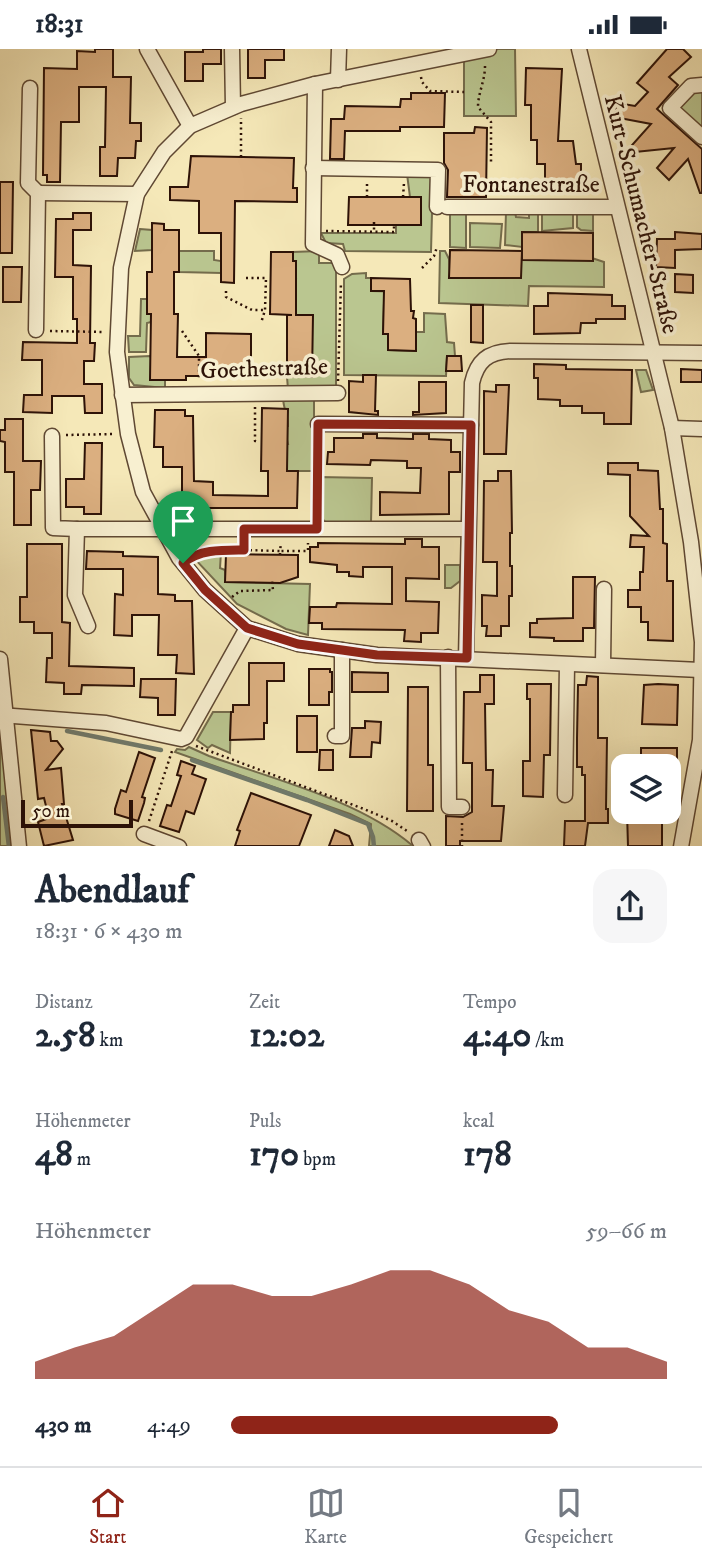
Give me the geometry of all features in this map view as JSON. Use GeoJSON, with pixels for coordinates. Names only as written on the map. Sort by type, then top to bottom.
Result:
{"type":"FeatureCollection","features":[{"type":"Feature","properties":{"kind":"street"},"geometry":{"type":"LineString","coordinates":[[147,49],[190,126]]}},
{"type":"Feature","properties":{"kind":"street"},"geometry":{"type":"LineString","coordinates":[[232,49],[237,105]]}},
{"type":"Feature","properties":{"kind":"street"},"geometry":{"type":"LineString","coordinates":[[338,80],[339,49]]}},
{"type":"Feature","properties":{"kind":"street"},"geometry":{"type":"LineString","coordinates":[[487,49],[451,53],[421,64],[315,84],[237,105],[190,126],[164,152],[137,194],[121,268],[117,352],[128,434],[143,492],[161,529],[183,563],[205,590],[247,628],[298,644],[377,655],[700,670]]}},
{"type":"Feature","properties":{"kind":"street","name":"Kurt-Schumacher-Straße"},"geometry":{"type":"LineString","coordinates":[[579,49],[671,428],[691,542],[702,642],[700,740],[681,846]]}},
{"type":"Feature","properties":{"kind":"street"},"geometry":{"type":"LineString","coordinates":[[315,84],[313,244],[338,255],[342,267]]}},
{"type":"Feature","properties":{"kind":"street"},"geometry":{"type":"LineString","coordinates":[[702,85],[691,86],[670,109],[702,137]]}},
{"type":"Feature","properties":{"kind":"street"},"geometry":{"type":"LineString","coordinates":[[30,88],[28,183],[38,194],[36,330]]}},
{"type":"Feature","properties":{"kind":"street","name":"Fontanestraße"},"geometry":{"type":"LineString","coordinates":[[313,168],[438,170],[442,207],[616,207]]}},
{"type":"Feature","properties":{"kind":"street"},"geometry":{"type":"LineString","coordinates":[[38,194],[137,194]]}},
{"type":"Feature","properties":{"kind":"street"},"geometry":{"type":"LineString","coordinates":[[467,658],[468,529],[474,372],[484,358],[510,351],[702,353]]}},
{"type":"Feature","properties":{"kind":"street","name":"Goethestraße"},"geometry":{"type":"LineString","coordinates":[[122,395],[338,393]]}},
{"type":"Feature","properties":{"kind":"street"},"geometry":{"type":"LineString","coordinates":[[318,424],[471,425]]}},
{"type":"Feature","properties":{"kind":"street"},"geometry":{"type":"LineString","coordinates":[[671,428],[702,429]]}},
{"type":"Feature","properties":{"kind":"street"},"geometry":{"type":"LineString","coordinates":[[52,436],[53,528],[468,529]]}},
{"type":"Feature","properties":{"kind":"street"},"geometry":{"type":"LineString","coordinates":[[76,529],[75,595],[88,626]]}},
{"type":"Feature","properties":{"kind":"street"},"geometry":{"type":"LineString","coordinates":[[603,665],[604,589]]}},
{"type":"Feature","properties":{"kind":"street"},"geometry":{"type":"LineString","coordinates":[[3,714],[106,723],[176,740],[186,737],[247,628]]}},
{"type":"Feature","properties":{"kind":"street"},"geometry":{"type":"LineString","coordinates":[[335,736],[342,736],[342,650]]}},
{"type":"Feature","properties":{"kind":"street"},"geometry":{"type":"LineString","coordinates":[[448,657],[449,807],[462,807]]}},
{"type":"Feature","properties":{"kind":"street"},"geometry":{"type":"LineString","coordinates":[[0,659],[3,714],[19,846]]}},
{"type":"Feature","properties":{"kind":"street"},"geometry":{"type":"LineString","coordinates":[[565,795],[567,665]]}},
{"type":"Feature","properties":{"kind":"street"},"geometry":{"type":"LineString","coordinates":[[144,834],[178,846]]}},
{"type":"Feature","properties":{"kind":"path"},"geometry":{"type":"LineString","coordinates":[[487,49],[484,87],[478,97],[478,107],[491,122],[491,165]]}},
{"type":"Feature","properties":{"kind":"path"},"geometry":{"type":"LineString","coordinates":[[421,64],[422,82],[430,91],[464,92]]}},
{"type":"Feature","properties":{"kind":"path"},"geometry":{"type":"LineString","coordinates":[[237,105],[241,157]]}},
{"type":"Feature","properties":{"kind":"path"},"geometry":{"type":"LineString","coordinates":[[374,222],[374,232]]}},
{"type":"Feature","properties":{"kind":"path"},"geometry":{"type":"LineString","coordinates":[[312,231],[394,232],[394,223]]}},
{"type":"Feature","properties":{"kind":"path"},"geometry":{"type":"LineString","coordinates":[[422,268],[434,256],[437,247]]}},
{"type":"Feature","properties":{"kind":"path","name":"Goethestraße"},"geometry":{"type":"LineString","coordinates":[[338,393],[342,267]]}},
{"type":"Feature","properties":{"kind":"path"},"geometry":{"type":"LineString","coordinates":[[247,278],[266,278],[265,310],[261,323]]}},
{"type":"Feature","properties":{"kind":"path"},"geometry":{"type":"LineString","coordinates":[[226,291],[226,297],[252,310],[265,310]]}},
{"type":"Feature","properties":{"kind":"path"},"geometry":{"type":"LineString","coordinates":[[36,330],[118,333]]}},
{"type":"Feature","properties":{"kind":"path"},"geometry":{"type":"LineString","coordinates":[[182,331],[199,356],[199,394]]}},
{"type":"Feature","properties":{"kind":"path"},"geometry":{"type":"LineString","coordinates":[[254,393],[255,441],[259,441]]}},
{"type":"Feature","properties":{"kind":"path"},"geometry":{"type":"LineString","coordinates":[[183,563],[193,555],[223,550],[280,553],[308,551],[312,529],[318,424]]}},
{"type":"Feature","properties":{"kind":"path"},"geometry":{"type":"LineString","coordinates":[[52,436],[128,434]]}},
{"type":"Feature","properties":{"kind":"path"},"geometry":{"type":"LineString","coordinates":[[244,529],[244,552]]}},
{"type":"Feature","properties":{"kind":"path"},"geometry":{"type":"LineString","coordinates":[[280,553],[281,529]]}},
{"type":"Feature","properties":{"kind":"path"},"geometry":{"type":"LineString","coordinates":[[231,599],[240,591],[273,590],[272,580]]}},
{"type":"Feature","properties":{"kind":"path"},"geometry":{"type":"LineString","coordinates":[[144,834],[176,740]]}},
{"type":"Feature","properties":{"kind":"path"},"geometry":{"type":"LineString","coordinates":[[195,746],[392,821],[421,843]]}},
{"type":"Feature","properties":{"kind":"path"},"geometry":{"type":"LineString","coordinates":[[461,846],[462,807]]}},
{"type":"Feature","properties":{"kind":"green space"},"geometry":{"type":"Polygon","coordinates":[[[489,49],[515,49],[516,116],[464,116],[464,55],[489,49]]]}},
{"type":"Feature","properties":{"kind":"green space"},"geometry":{"type":"Polygon","coordinates":[[[702,91],[700,129],[676,107],[691,92],[702,91]]]}},
{"type":"Feature","properties":{"kind":"green space"},"geometry":{"type":"Polygon","coordinates":[[[407,174],[433,175],[431,252],[345,251],[343,244],[326,243],[321,233],[396,233],[396,223],[410,197],[407,174]]]}},
{"type":"Feature","properties":{"kind":"green space"},"geometry":{"type":"Polygon","coordinates":[[[450,212],[466,212],[466,248],[450,247],[450,212]]]}},
{"type":"Feature","properties":{"kind":"green space"},"geometry":{"type":"Polygon","coordinates":[[[506,212],[515,212],[516,217],[529,218],[529,212],[538,212],[538,232],[522,232],[522,247],[505,245],[506,212]]]}},
{"type":"Feature","properties":{"kind":"green space"},"geometry":{"type":"Polygon","coordinates":[[[542,212],[573,213],[573,228],[542,231],[542,212]]]}},
{"type":"Feature","properties":{"kind":"green space"},"geometry":{"type":"Polygon","coordinates":[[[577,212],[593,213],[593,231],[577,227],[577,212]]]}},
{"type":"Feature","properties":{"kind":"green space"},"geometry":{"type":"Polygon","coordinates":[[[470,223],[502,224],[500,248],[470,247],[470,223]]]}},
{"type":"Feature","properties":{"kind":"green space"},"geometry":{"type":"Polygon","coordinates":[[[140,229],[152,230],[152,250],[135,251],[140,229]]]}},
{"type":"Feature","properties":{"kind":"green space"},"geometry":{"type":"Polygon","coordinates":[[[179,251],[214,251],[214,260],[221,261],[221,273],[179,272],[179,251]]]}},
{"type":"Feature","properties":{"kind":"green space"},"geometry":{"type":"Polygon","coordinates":[[[319,251],[319,263],[336,263],[336,390],[288,389],[287,377],[309,376],[312,367],[310,315],[293,315],[296,261],[293,261],[293,252],[319,251]]]}},
{"type":"Feature","properties":{"kind":"green space"},"geometry":{"type":"Polygon","coordinates":[[[440,251],[445,251],[449,259],[450,275],[521,257],[592,258],[604,262],[604,287],[529,286],[528,306],[439,303],[440,251]]]}},
{"type":"Feature","properties":{"kind":"green space"},"geometry":{"type":"Polygon","coordinates":[[[366,273],[366,278],[371,278],[372,291],[407,292],[384,303],[383,334],[388,334],[388,350],[415,351],[416,332],[424,332],[424,313],[445,314],[447,342],[454,343],[455,356],[447,356],[446,376],[344,375],[344,279],[352,274],[366,273]]]}},
{"type":"Feature","properties":{"kind":"green space"},"geometry":{"type":"Polygon","coordinates":[[[141,299],[147,299],[147,313],[151,314],[151,322],[147,323],[146,352],[129,352],[128,336],[140,336],[141,299]]]}},
{"type":"Feature","properties":{"kind":"green space"},"geometry":{"type":"Polygon","coordinates":[[[150,356],[165,380],[165,388],[134,385],[129,378],[129,357],[150,356]]]}},
{"type":"Feature","properties":{"kind":"green space"},"geometry":{"type":"Polygon","coordinates":[[[636,370],[646,370],[653,390],[641,392],[636,370]]]}},
{"type":"Feature","properties":{"kind":"green space"},"geometry":{"type":"Polygon","coordinates":[[[314,396],[314,471],[287,471],[284,444],[288,444],[284,426],[288,426],[283,397],[314,396]]]}},
{"type":"Feature","properties":{"kind":"green space"},"geometry":{"type":"Polygon","coordinates":[[[319,477],[372,478],[371,523],[326,523],[319,515],[319,477]]]}},
{"type":"Feature","properties":{"kind":"green space"},"geometry":{"type":"Polygon","coordinates":[[[221,552],[220,568],[225,570],[226,582],[310,584],[308,635],[286,629],[237,604],[193,557],[221,552]]]}},
{"type":"Feature","properties":{"kind":"green space"},"geometry":{"type":"Polygon","coordinates":[[[445,565],[460,565],[460,581],[451,588],[445,588],[445,565]]]}},
{"type":"Feature","properties":{"kind":"green space"},"geometry":{"type":"Polygon","coordinates":[[[213,712],[231,712],[230,753],[212,745],[208,748],[197,740],[213,712]]]}},
{"type":"Feature","properties":{"kind":"green space"},"geometry":{"type":"Polygon","coordinates":[[[0,726],[12,846],[0,846],[0,726]]]}},
{"type":"Feature","properties":{"kind":"green space"},"geometry":{"type":"Polygon","coordinates":[[[189,747],[342,804],[368,816],[413,846],[369,846],[371,824],[350,814],[175,752],[177,749],[185,750],[189,747]]]}},
{"type":"Feature","properties":{"kind":"building"},"geometry":{"type":"Polygon","coordinates":[[[95,49],[113,49],[113,77],[131,77],[130,123],[141,123],[141,141],[136,141],[135,158],[118,158],[117,176],[100,176],[100,147],[105,147],[106,87],[79,87],[79,122],[61,122],[60,182],[47,182],[47,175],[43,175],[44,68],[77,69],[77,51],[95,52],[95,49]]]}},
{"type":"Feature","properties":{"kind":"building"},"geometry":{"type":"Polygon","coordinates":[[[203,49],[221,49],[221,64],[203,64],[203,81],[185,81],[185,52],[203,52],[203,49]]]}},
{"type":"Feature","properties":{"kind":"building"},"geometry":{"type":"Polygon","coordinates":[[[248,49],[284,49],[284,60],[265,60],[265,78],[248,78],[248,49]]]}},
{"type":"Feature","properties":{"kind":"building"},"geometry":{"type":"Polygon","coordinates":[[[667,49],[683,49],[691,57],[669,77],[678,85],[657,109],[702,149],[702,193],[688,159],[669,180],[657,168],[674,148],[625,153],[651,124],[614,117],[617,103],[635,106],[648,92],[637,83],[667,49]]]}},
{"type":"Feature","properties":{"kind":"building"},"geometry":{"type":"Polygon","coordinates":[[[526,68],[562,69],[558,141],[573,141],[576,164],[581,164],[581,187],[545,186],[545,164],[537,164],[537,140],[531,140],[531,105],[525,105],[526,68]]]}},
{"type":"Feature","properties":{"kind":"building"},"geometry":{"type":"Polygon","coordinates":[[[411,93],[445,93],[444,127],[400,127],[400,131],[345,131],[344,159],[330,159],[331,119],[344,119],[345,106],[400,107],[401,99],[411,99],[411,93]]]}},
{"type":"Feature","properties":{"kind":"building"},"geometry":{"type":"Polygon","coordinates":[[[475,127],[487,128],[486,197],[447,197],[448,170],[444,163],[444,133],[474,133],[475,127]]]}},
{"type":"Feature","properties":{"kind":"building"},"geometry":{"type":"Polygon","coordinates":[[[191,156],[294,158],[293,188],[297,188],[297,202],[235,201],[234,283],[221,282],[221,233],[199,233],[199,201],[170,200],[170,187],[188,187],[191,156]]]}},
{"type":"Feature","properties":{"kind":"building"},"geometry":{"type":"Polygon","coordinates":[[[0,182],[13,182],[12,253],[0,253],[0,182]]]}},
{"type":"Feature","properties":{"kind":"building"},"geometry":{"type":"Polygon","coordinates":[[[349,197],[421,197],[421,225],[348,225],[349,197]]]}},
{"type":"Feature","properties":{"kind":"building"},"geometry":{"type":"Polygon","coordinates":[[[73,213],[91,213],[91,230],[73,230],[73,265],[91,266],[90,343],[95,343],[94,361],[84,361],[84,384],[102,384],[102,413],[85,413],[84,396],[52,396],[52,413],[23,412],[24,395],[42,395],[42,360],[22,360],[23,342],[77,343],[77,319],[73,319],[73,277],[55,277],[56,219],[73,219],[73,213]]]}},
{"type":"Feature","properties":{"kind":"building"},"geometry":{"type":"Polygon","coordinates":[[[152,223],[164,224],[164,230],[179,230],[179,272],[174,272],[174,314],[178,314],[177,357],[206,357],[206,333],[251,334],[251,376],[186,376],[186,380],[150,380],[151,314],[147,314],[147,272],[152,272],[152,223]]]}},
{"type":"Feature","properties":{"kind":"building"},"geometry":{"type":"Polygon","coordinates":[[[522,232],[593,233],[593,261],[522,260],[522,232]]]}},
{"type":"Feature","properties":{"kind":"building"},"geometry":{"type":"Polygon","coordinates":[[[675,232],[702,234],[702,249],[675,250],[675,268],[656,267],[657,239],[675,239],[675,232]]]}},
{"type":"Feature","properties":{"kind":"building"},"geometry":{"type":"Polygon","coordinates":[[[450,250],[522,251],[521,278],[449,278],[450,250]]]}},
{"type":"Feature","properties":{"kind":"building"},"geometry":{"type":"Polygon","coordinates":[[[271,252],[293,252],[293,261],[296,261],[296,315],[313,315],[312,377],[287,377],[287,315],[292,315],[270,314],[271,252]]]}},
{"type":"Feature","properties":{"kind":"building"},"geometry":{"type":"Polygon","coordinates":[[[3,267],[22,267],[21,302],[3,302],[3,267]]]}},
{"type":"Feature","properties":{"kind":"building"},"geometry":{"type":"Polygon","coordinates":[[[675,274],[693,275],[693,293],[675,292],[675,274]]]}},
{"type":"Feature","properties":{"kind":"building"},"geometry":{"type":"Polygon","coordinates":[[[371,278],[410,279],[411,311],[414,311],[413,318],[416,319],[416,351],[388,350],[388,334],[383,334],[384,291],[371,291],[371,278]]]}},
{"type":"Feature","properties":{"kind":"building"},"geometry":{"type":"Polygon","coordinates":[[[548,293],[612,295],[612,306],[625,306],[625,319],[596,319],[596,323],[581,323],[580,333],[534,334],[534,306],[548,306],[548,293]]]}},
{"type":"Feature","properties":{"kind":"building"},"geometry":{"type":"Polygon","coordinates":[[[471,305],[483,305],[483,343],[471,342],[471,305]]]}},
{"type":"Feature","properties":{"kind":"building"},"geometry":{"type":"Polygon","coordinates":[[[447,356],[461,356],[462,371],[446,371],[447,356]]]}},
{"type":"Feature","properties":{"kind":"building"},"geometry":{"type":"Polygon","coordinates":[[[534,364],[566,365],[566,369],[632,370],[631,424],[604,424],[604,413],[582,413],[582,406],[560,406],[560,400],[538,399],[538,378],[534,378],[534,364]]]}},
{"type":"Feature","properties":{"kind":"building"},"geometry":{"type":"Polygon","coordinates":[[[681,369],[702,370],[702,382],[681,382],[681,369]]]}},
{"type":"Feature","properties":{"kind":"building"},"geometry":{"type":"Polygon","coordinates":[[[363,375],[376,375],[375,411],[378,411],[378,415],[349,412],[349,381],[363,382],[363,375]]]}},
{"type":"Feature","properties":{"kind":"building"},"geometry":{"type":"Polygon","coordinates":[[[419,382],[446,382],[446,413],[413,415],[413,412],[419,412],[419,382]]]}},
{"type":"Feature","properties":{"kind":"building"},"geometry":{"type":"Polygon","coordinates":[[[496,385],[509,385],[506,454],[484,454],[484,391],[496,392],[496,385]]]}},
{"type":"Feature","properties":{"kind":"building"},"geometry":{"type":"Polygon","coordinates":[[[262,408],[288,409],[287,471],[298,471],[297,508],[199,508],[199,497],[182,496],[182,467],[163,467],[163,447],[154,447],[155,410],[185,410],[185,416],[193,416],[194,481],[213,482],[213,495],[268,496],[268,471],[261,471],[262,408]]]}},
{"type":"Feature","properties":{"kind":"building"},"geometry":{"type":"Polygon","coordinates":[[[5,419],[23,419],[23,461],[41,461],[40,490],[31,490],[31,525],[14,525],[14,472],[5,472],[5,442],[0,441],[0,430],[5,430],[5,419]]]}},
{"type":"Feature","properties":{"kind":"building"},"geometry":{"type":"Polygon","coordinates":[[[363,434],[377,434],[377,438],[413,439],[413,434],[429,434],[429,439],[451,440],[451,452],[460,452],[460,472],[449,472],[449,514],[380,515],[380,492],[420,493],[421,468],[407,468],[407,461],[371,460],[370,465],[327,464],[328,452],[334,452],[334,438],[363,438],[363,434]]]}},
{"type":"Feature","properties":{"kind":"building"},"geometry":{"type":"Polygon","coordinates":[[[85,443],[102,443],[101,514],[84,514],[84,507],[66,507],[66,479],[84,479],[85,443]]]}},
{"type":"Feature","properties":{"kind":"building"},"geometry":{"type":"Polygon","coordinates":[[[608,463],[638,463],[638,470],[658,471],[660,509],[663,509],[663,543],[667,544],[667,581],[673,581],[673,641],[648,640],[648,622],[641,622],[641,607],[628,607],[628,590],[640,590],[640,572],[643,572],[644,547],[630,547],[631,535],[649,536],[630,516],[630,475],[608,474],[608,463]]]}},
{"type":"Feature","properties":{"kind":"building"},"geometry":{"type":"Polygon","coordinates":[[[498,471],[511,471],[512,596],[509,596],[509,626],[501,626],[501,636],[486,636],[487,626],[482,626],[482,595],[497,596],[497,562],[483,562],[484,481],[498,481],[498,471]]]}},
{"type":"Feature","properties":{"kind":"building"},"geometry":{"type":"Polygon","coordinates":[[[405,539],[422,539],[422,547],[439,547],[439,579],[406,578],[406,601],[439,602],[438,633],[421,633],[421,642],[404,641],[405,630],[322,629],[322,623],[309,623],[310,607],[336,607],[337,603],[392,604],[392,567],[363,567],[363,577],[349,576],[349,572],[337,572],[337,565],[310,562],[310,547],[318,547],[318,543],[405,544],[405,539]]]}},
{"type":"Feature","properties":{"kind":"building"},"geometry":{"type":"Polygon","coordinates":[[[27,544],[62,544],[62,622],[70,623],[69,666],[134,668],[134,686],[82,685],[81,694],[64,694],[64,683],[46,682],[47,658],[52,658],[52,633],[34,633],[34,622],[20,622],[20,597],[27,597],[27,544]]]}},
{"type":"Feature","properties":{"kind":"building"},"geometry":{"type":"Polygon","coordinates":[[[87,551],[158,557],[158,594],[175,595],[175,601],[192,601],[194,674],[176,673],[177,655],[158,655],[159,615],[132,615],[132,636],[114,635],[115,594],[123,595],[123,569],[86,569],[87,551]]]}},
{"type":"Feature","properties":{"kind":"building"},"geometry":{"type":"Polygon","coordinates":[[[226,554],[298,555],[298,577],[280,583],[225,582],[226,554]]]}},
{"type":"Feature","properties":{"kind":"building"},"geometry":{"type":"Polygon","coordinates":[[[573,577],[595,577],[594,628],[583,628],[583,641],[554,641],[554,638],[530,637],[530,623],[537,623],[537,619],[573,618],[573,577]]]}},
{"type":"Feature","properties":{"kind":"building"},"geometry":{"type":"Polygon","coordinates":[[[249,663],[284,663],[284,681],[267,681],[267,723],[264,723],[264,739],[230,740],[233,705],[249,705],[249,663]]]}},
{"type":"Feature","properties":{"kind":"building"},"geometry":{"type":"Polygon","coordinates":[[[309,669],[330,669],[332,672],[329,705],[309,705],[309,669]]]}},
{"type":"Feature","properties":{"kind":"building"},"geometry":{"type":"Polygon","coordinates":[[[352,672],[388,673],[388,692],[352,692],[352,672]]]}},
{"type":"Feature","properties":{"kind":"building"},"geometry":{"type":"Polygon","coordinates":[[[480,675],[494,675],[494,704],[485,704],[486,770],[493,770],[492,806],[504,806],[501,841],[460,841],[460,846],[446,846],[446,816],[463,817],[472,812],[472,763],[463,763],[464,692],[480,692],[480,675]]]}},
{"type":"Feature","properties":{"kind":"building"},"geometry":{"type":"Polygon","coordinates":[[[587,676],[598,677],[598,738],[607,738],[608,823],[588,823],[585,846],[564,846],[565,821],[585,821],[585,775],[582,775],[582,767],[577,767],[577,738],[578,685],[586,685],[587,676]]]}},
{"type":"Feature","properties":{"kind":"building"},"geometry":{"type":"Polygon","coordinates":[[[141,679],[176,679],[175,715],[158,715],[158,698],[140,697],[141,679]]]}},
{"type":"Feature","properties":{"kind":"building"},"geometry":{"type":"Polygon","coordinates":[[[527,684],[551,684],[550,755],[544,755],[543,797],[523,796],[523,761],[530,761],[530,699],[527,699],[527,684]]]}},
{"type":"Feature","properties":{"kind":"building"},"geometry":{"type":"Polygon","coordinates":[[[644,685],[678,685],[677,725],[642,724],[644,685]]]}},
{"type":"Feature","properties":{"kind":"building"},"geometry":{"type":"Polygon","coordinates":[[[408,687],[428,687],[428,765],[433,765],[433,811],[407,811],[408,687]]]}},
{"type":"Feature","properties":{"kind":"building"},"geometry":{"type":"Polygon","coordinates":[[[297,716],[317,716],[317,752],[297,752],[297,716]]]}},
{"type":"Feature","properties":{"kind":"building"},"geometry":{"type":"Polygon","coordinates":[[[365,721],[381,722],[380,743],[372,742],[371,757],[350,757],[352,728],[365,728],[365,721]]]}},
{"type":"Feature","properties":{"kind":"building"},"geometry":{"type":"Polygon","coordinates":[[[31,730],[50,732],[51,741],[57,741],[63,749],[46,770],[61,768],[62,804],[73,840],[44,846],[38,822],[49,818],[44,798],[38,799],[31,730]]]}},
{"type":"Feature","properties":{"kind":"building"},"geometry":{"type":"Polygon","coordinates":[[[641,748],[677,748],[677,754],[641,754],[641,748]]]}},
{"type":"Feature","properties":{"kind":"building"},"geometry":{"type":"Polygon","coordinates":[[[320,750],[333,750],[333,770],[319,770],[320,750]]]}},
{"type":"Feature","properties":{"kind":"building"},"geometry":{"type":"Polygon","coordinates":[[[139,752],[155,758],[142,797],[145,798],[138,821],[115,814],[115,809],[121,790],[126,792],[139,752]]]}},
{"type":"Feature","properties":{"kind":"building"},"geometry":{"type":"Polygon","coordinates":[[[181,761],[195,766],[192,774],[206,779],[194,814],[186,811],[179,832],[160,826],[167,805],[171,806],[181,776],[177,775],[181,761]]]}},
{"type":"Feature","properties":{"kind":"building"},"geometry":{"type":"Polygon","coordinates":[[[251,793],[311,815],[299,846],[235,846],[240,831],[237,830],[251,793]]]}},
{"type":"Feature","properties":{"kind":"building"},"geometry":{"type":"Polygon","coordinates":[[[627,824],[662,824],[662,846],[628,846],[627,824]]]}},
{"type":"Feature","properties":{"kind":"building"},"geometry":{"type":"Polygon","coordinates":[[[335,830],[349,836],[353,846],[329,846],[335,830]]]}},
{"type":"Feature","properties":{"kind":"waterway"},"geometry":{"type":"LineString","coordinates":[[67,731],[161,750]]}},
{"type":"Feature","properties":{"kind":"waterway"},"geometry":{"type":"LineString","coordinates":[[192,760],[368,824],[374,846]]}},
{"type":"Feature","properties":{"kind":"waterway"},"geometry":{"type":"LineString","coordinates":[[3,797],[9,846]]}},
{"type":"Feature","properties":{"kind":"route"},"geometry":{"type":"LineString","coordinates":[[318,424],[471,425],[467,658],[377,655],[298,644],[247,628],[205,590],[183,563],[193,555],[244,550],[244,529],[317,529],[318,424]]}}]}
